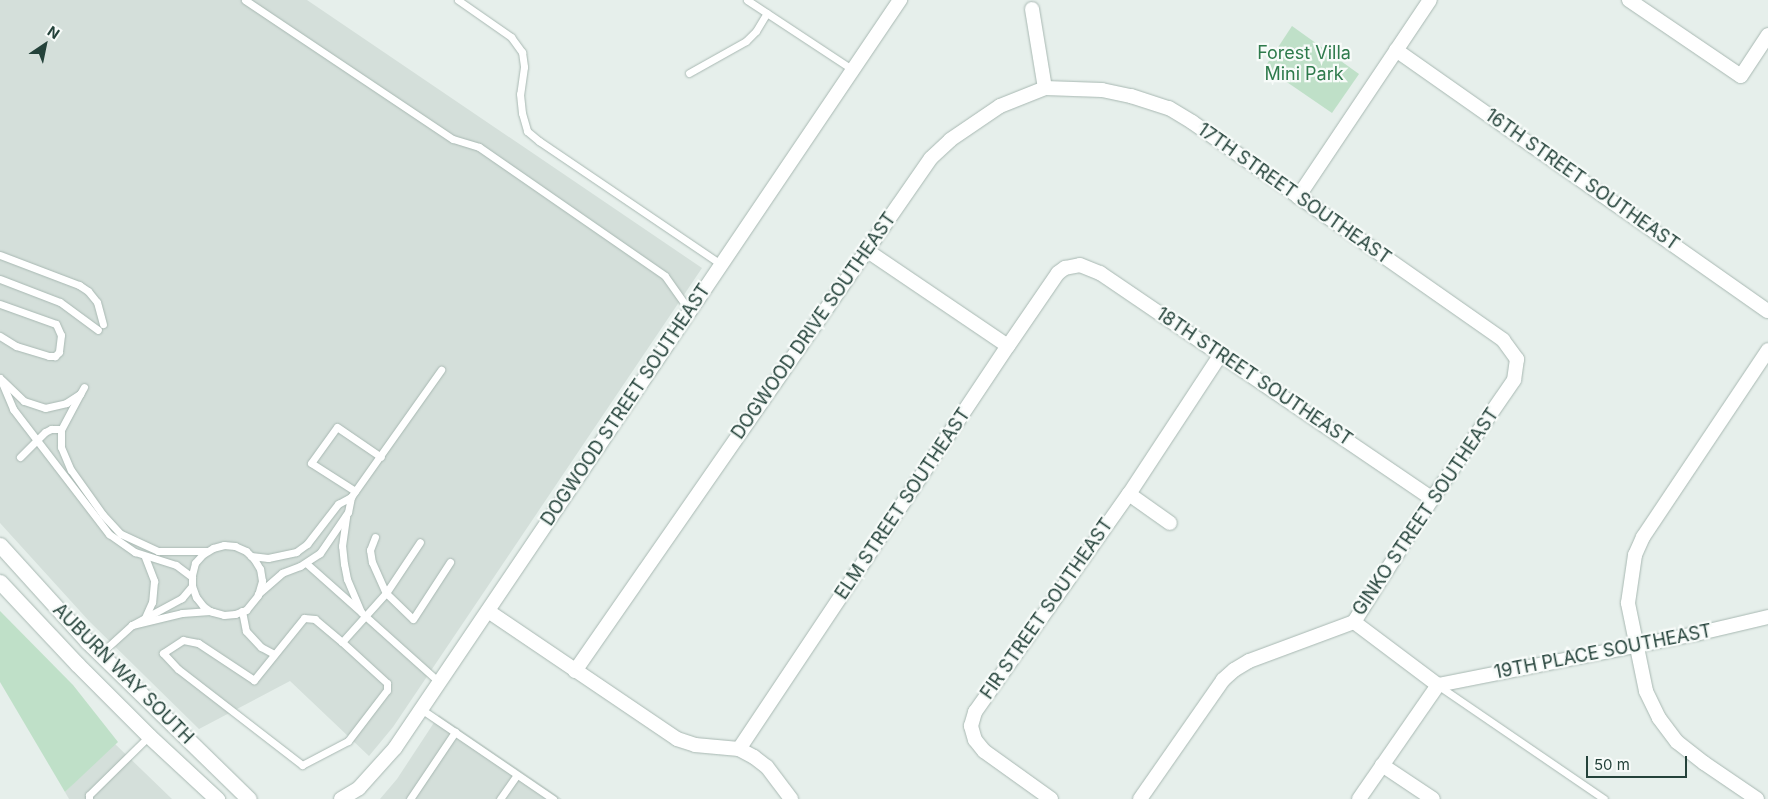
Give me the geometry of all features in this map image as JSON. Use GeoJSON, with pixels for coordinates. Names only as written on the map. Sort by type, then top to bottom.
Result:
{"type":"FeatureCollection","features":[{"type":"Feature","properties":{"kind":"main road","name":"AUBURN WAY SOUTH"},"geometry":{"type":"LineString","coordinates":[[0,545],[100,654],[249,799]]}},
{"type":"Feature","properties":{"kind":"main road","name":"AUBURN WAY SOUTH"},"geometry":{"type":"LineString","coordinates":[[1,584],[77,664],[149,736],[213,796]]}},
{"type":"Feature","properties":{"kind":"main road"},"geometry":{"type":"LineString","coordinates":[[1,584],[14,588],[23,594],[84,657],[89,658],[100,654]]}},
{"type":"Feature","properties":{"kind":"street","name":"DOGWOOD STREET SOUTHEAST"},"geometry":{"type":"LineString","coordinates":[[340,799],[358,788],[376,771],[421,709],[900,0]]}},
{"type":"Feature","properties":{"kind":"street"},"geometry":{"type":"LineString","coordinates":[[1298,197],[1430,0]]}},
{"type":"Feature","properties":{"kind":"street"},"geometry":{"type":"LineString","coordinates":[[1629,0],[1742,76],[1768,35]]}},
{"type":"Feature","properties":{"kind":"street"},"geometry":{"type":"LineString","coordinates":[[1032,9],[1045,88]]}},
{"type":"Feature","properties":{"kind":"street","name":"16TH STREET SOUTHEAST"},"geometry":{"type":"LineString","coordinates":[[1396,50],[1768,311]]}},
{"type":"Feature","properties":{"kind":"street","name":"17TH STREET SOUTHEAST"},"geometry":{"type":"LineString","coordinates":[[1045,88],[1102,90],[1169,108],[1192,122],[1503,340],[1517,359]]}},
{"type":"Feature","properties":{"kind":"street","name":"DOGWOOD DRIVE SOUTHEAST"},"geometry":{"type":"LineString","coordinates":[[575,671],[931,158],[950,140],[1000,106],[1045,88]]}},
{"type":"Feature","properties":{"kind":"street"},"geometry":{"type":"LineString","coordinates":[[866,250],[1008,346]]}},
{"type":"Feature","properties":{"kind":"street","name":"ELM STREET SOUTHEAST"},"geometry":{"type":"LineString","coordinates":[[739,749],[1058,272],[1072,265]]}},
{"type":"Feature","properties":{"kind":"street","name":"18TH STREET SOUTHEAST"},"geometry":{"type":"LineString","coordinates":[[1072,265],[1089,267],[1100,273],[1432,499]]}},
{"type":"Feature","properties":{"kind":"street"},"geometry":{"type":"LineString","coordinates":[[1758,799],[1677,742],[1659,718],[1646,691],[1628,603],[1635,555],[1643,537],[1768,350]]}},
{"type":"Feature","properties":{"kind":"street","name":"FIR STREET SOUTHEAST"},"geometry":{"type":"LineString","coordinates":[[1051,799],[984,751],[975,740],[971,726],[975,712],[1129,494],[1221,354]]}},
{"type":"Feature","properties":{"kind":"street","name":"GINKO STREET SOUTHEAST"},"geometry":{"type":"LineString","coordinates":[[1140,799],[1223,680],[1234,670],[1249,661],[1354,622],[1432,499],[1514,380],[1517,359]]}},
{"type":"Feature","properties":{"kind":"street"},"geometry":{"type":"LineString","coordinates":[[1129,494],[1170,523]]}},
{"type":"Feature","properties":{"kind":"street"},"geometry":{"type":"LineString","coordinates":[[488,611],[677,739],[695,745],[739,749],[767,767],[791,799]]}},
{"type":"Feature","properties":{"kind":"street","name":"19TH PLACE SOUTHEAST"},"geometry":{"type":"LineString","coordinates":[[1438,685],[1768,617]]}},
{"type":"Feature","properties":{"kind":"street"},"geometry":{"type":"LineString","coordinates":[[1354,622],[1438,685],[1359,799]]}},
{"type":"Feature","properties":{"kind":"street"},"geometry":{"type":"LineString","coordinates":[[1382,765],[1433,799]]}},
{"type":"Feature","properties":{"kind":"lane"},"geometry":{"type":"LineString","coordinates":[[245,0],[453,139],[479,147],[665,276],[690,310]]}},
{"type":"Feature","properties":{"kind":"lane"},"geometry":{"type":"LineString","coordinates":[[458,0],[511,37],[522,52],[524,67],[520,94],[522,113],[527,131],[721,264]]}},
{"type":"Feature","properties":{"kind":"lane"},"geometry":{"type":"LineString","coordinates":[[747,0],[853,70]]}},
{"type":"Feature","properties":{"kind":"lane"},"geometry":{"type":"LineString","coordinates":[[689,73],[746,41],[756,31],[767,13]]}},
{"type":"Feature","properties":{"kind":"lane"},"geometry":{"type":"LineString","coordinates":[[0,255],[79,285],[88,291],[97,302],[100,327],[60,302],[0,279]]}},
{"type":"Feature","properties":{"kind":"lane"},"geometry":{"type":"LineString","coordinates":[[0,304],[56,324],[61,335],[59,352],[55,356],[49,356],[16,346],[0,336]]}},
{"type":"Feature","properties":{"kind":"lane"},"geometry":{"type":"LineString","coordinates":[[364,614],[347,579],[344,564],[342,546],[346,514],[353,494],[441,370]]}},
{"type":"Feature","properties":{"kind":"lane"},"geometry":{"type":"LineString","coordinates":[[0,378],[24,401],[36,406],[59,406],[80,394]]}},
{"type":"Feature","properties":{"kind":"lane"},"geometry":{"type":"LineString","coordinates":[[0,378],[13,409],[109,534],[145,557],[176,565],[192,578]]}},
{"type":"Feature","properties":{"kind":"lane"},"geometry":{"type":"LineString","coordinates":[[84,387],[61,429],[61,447],[68,465],[103,515],[121,534],[158,552],[207,551],[224,545],[235,546],[251,556],[268,558],[296,552],[307,544],[338,504],[353,494]]}},
{"type":"Feature","properties":{"kind":"lane"},"geometry":{"type":"LineString","coordinates":[[353,494],[311,462],[337,427],[381,457]]}},
{"type":"Feature","properties":{"kind":"lane"},"geometry":{"type":"LineString","coordinates":[[20,457],[36,440],[51,429],[61,429]]}},
{"type":"Feature","properties":{"kind":"lane"},"geometry":{"type":"LineString","coordinates":[[132,625],[182,612],[210,611],[224,615],[242,611],[254,602],[258,595],[282,573],[306,563],[320,553],[346,514]]}},
{"type":"Feature","properties":{"kind":"lane"},"geometry":{"type":"LineString","coordinates":[[375,536],[370,550],[372,562],[386,593],[413,619],[450,562]]}},
{"type":"Feature","properties":{"kind":"lane"},"geometry":{"type":"LineString","coordinates":[[342,642],[364,614],[386,593],[420,542]]}},
{"type":"Feature","properties":{"kind":"lane"},"geometry":{"type":"LineString","coordinates":[[207,551],[196,564],[192,586],[196,597],[210,611]]}},
{"type":"Feature","properties":{"kind":"lane"},"geometry":{"type":"LineString","coordinates":[[251,556],[261,575],[258,595]]}},
{"type":"Feature","properties":{"kind":"lane"},"geometry":{"type":"LineString","coordinates":[[145,557],[154,581],[152,602],[145,618]]}},
{"type":"Feature","properties":{"kind":"lane"},"geometry":{"type":"LineString","coordinates":[[306,563],[439,682]]}},
{"type":"Feature","properties":{"kind":"lane"},"geometry":{"type":"LineString","coordinates":[[100,654],[132,625],[174,603],[192,586]]}},
{"type":"Feature","properties":{"kind":"lane"},"geometry":{"type":"LineString","coordinates":[[242,611],[246,630],[261,647],[274,654]]}},
{"type":"Feature","properties":{"kind":"lane"},"geometry":{"type":"LineString","coordinates":[[304,618],[315,618],[387,683],[387,690],[348,741],[302,765],[178,669],[164,653],[182,640],[198,643],[254,680],[274,654],[304,618]]}},
{"type":"Feature","properties":{"kind":"lane"},"geometry":{"type":"LineString","coordinates":[[1438,685],[1604,799]]}},
{"type":"Feature","properties":{"kind":"lane"},"geometry":{"type":"LineString","coordinates":[[421,709],[553,799]]}},
{"type":"Feature","properties":{"kind":"lane"},"geometry":{"type":"LineString","coordinates":[[410,799],[456,732]]}},
{"type":"Feature","properties":{"kind":"lane"},"geometry":{"type":"LineString","coordinates":[[90,799],[89,795],[149,736]]}},
{"type":"Feature","properties":{"kind":"lane"},"geometry":{"type":"LineString","coordinates":[[500,799],[517,774]]}},
{"type":"Feature","properties":{"kind":"shaded area"},"geometry":{"type":"Polygon","coordinates":[[[0,0],[307,0],[702,268],[393,727],[369,756],[290,681],[199,729],[89,621],[0,523],[0,0]]]}},
{"type":"Feature","properties":{"kind":"shaded area"},"geometry":{"type":"Polygon","coordinates":[[[439,715],[562,799],[380,799],[397,779],[439,715]]]}},
{"type":"Feature","properties":{"kind":"shaded area"},"geometry":{"type":"Polygon","coordinates":[[[114,743],[172,799],[69,799],[65,792],[114,743]]]}},
{"type":"Feature","properties":{"kind":"green space","name":"Forest Villa Mini Park"},"geometry":{"type":"Polygon","coordinates":[[[1292,26],[1359,74],[1332,113],[1265,67],[1292,26]]]}},
{"type":"Feature","properties":{"kind":"green space"},"geometry":{"type":"Polygon","coordinates":[[[0,611],[73,685],[118,742],[65,792],[0,682],[0,611]]]}}]}
